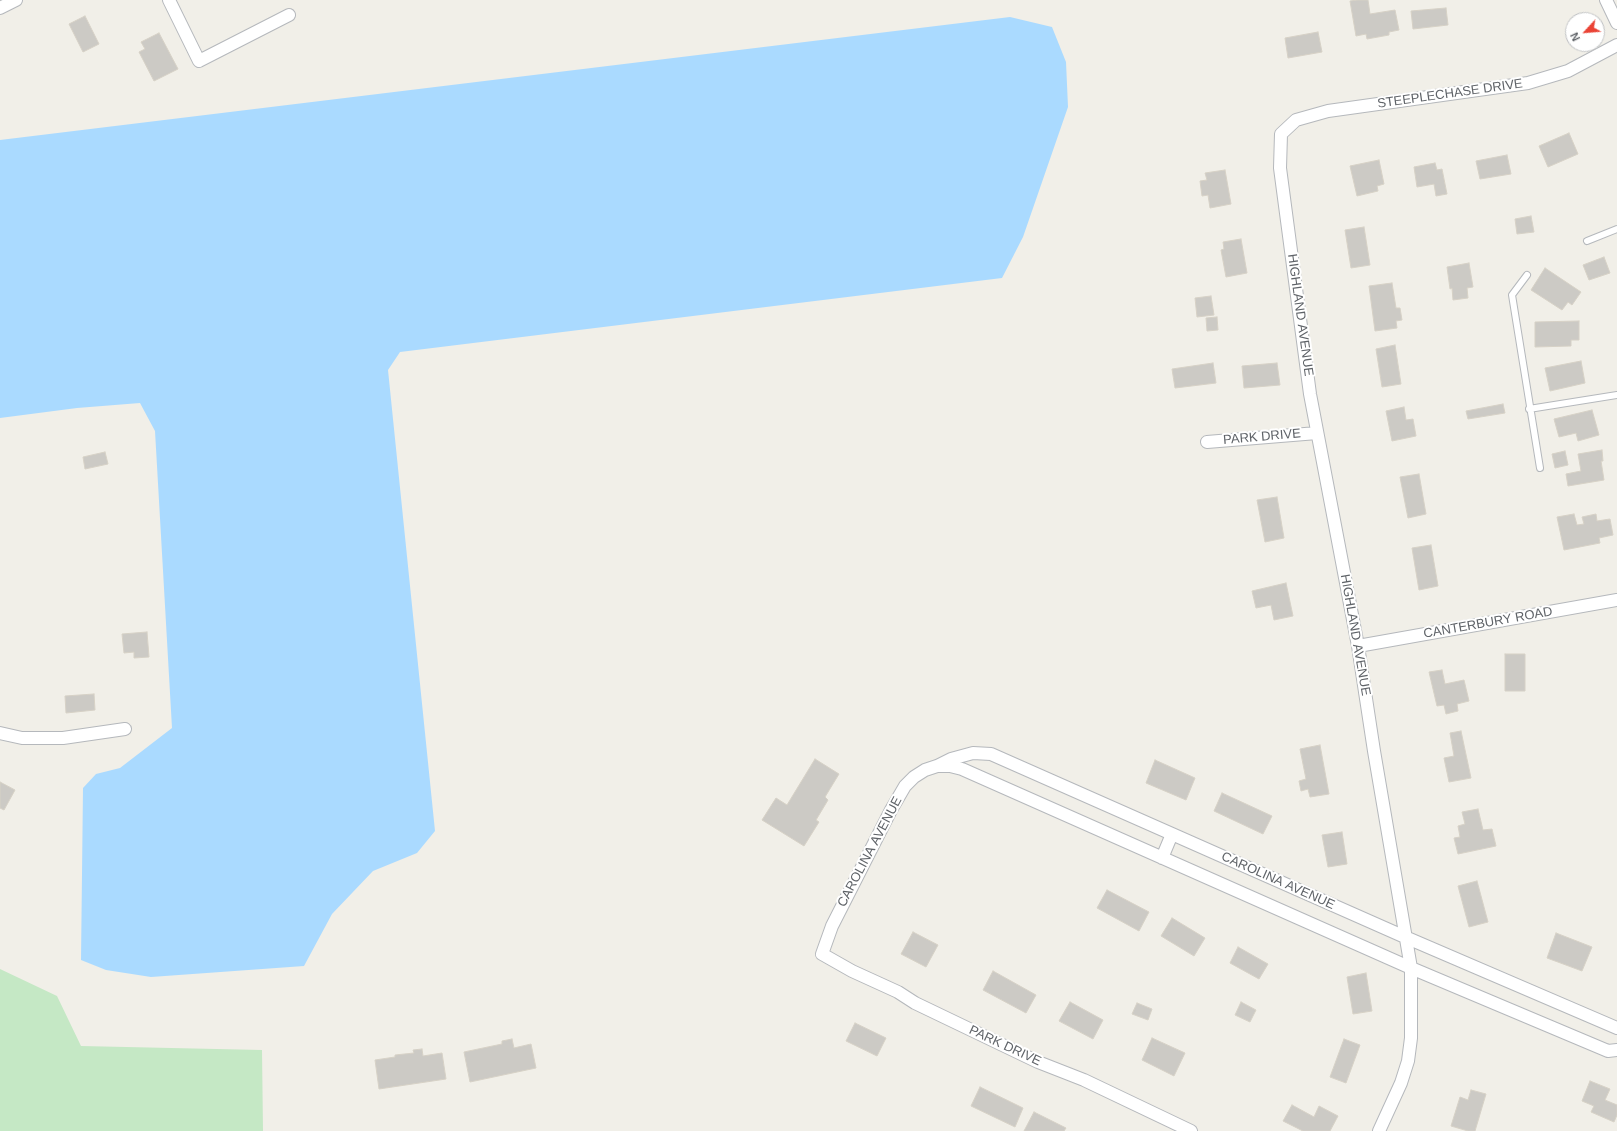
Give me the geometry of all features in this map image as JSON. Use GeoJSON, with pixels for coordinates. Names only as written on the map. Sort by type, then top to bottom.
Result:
{"type":"FeatureCollection","features":[{"type":"Feature","properties":{"kind":"street"},"geometry":{"type":"LineString","coordinates":[[0,8],[16,0]]}},
{"type":"Feature","properties":{"kind":"street"},"geometry":{"type":"LineString","coordinates":[[169,0],[199,61],[289,15]]}},
{"type":"Feature","properties":{"kind":"street"},"geometry":{"type":"LineString","coordinates":[[1606,0],[1617,23]]}},
{"type":"Feature","properties":{"kind":"street","name":"STEEPLECHASE DRIVE"},"geometry":{"type":"LineString","coordinates":[[1281,134],[1296,120],[1328,111],[1528,83],[1568,71],[1617,45]]}},
{"type":"Feature","properties":{"kind":"street","name":"HIGHLAND AVENUE"},"geometry":{"type":"LineString","coordinates":[[1281,134],[1280,168],[1310,394],[1358,646],[1411,968],[1411,1038],[1408,1061],[1401,1083],[1379,1131]]}},
{"type":"Feature","properties":{"kind":"street","name":"PARK DRIVE"},"geometry":{"type":"LineString","coordinates":[[1207,442],[1317,433]]}},
{"type":"Feature","properties":{"kind":"street","name":"CANTERBURY ROAD"},"geometry":{"type":"LineString","coordinates":[[1358,646],[1617,600]]}},
{"type":"Feature","properties":{"kind":"street"},"geometry":{"type":"LineString","coordinates":[[0,733],[22,738],[63,738],[125,729]]}},
{"type":"Feature","properties":{"kind":"street","name":"CAROLINA AVENUE"},"geometry":{"type":"LineString","coordinates":[[822,954],[832,926],[890,810],[905,786],[914,777],[925,770],[950,759],[973,753],[991,754],[1405,937],[1617,1028]]}},
{"type":"Feature","properties":{"kind":"street","name":"CAROLINA AVENUE"},"geometry":{"type":"LineString","coordinates":[[937,766],[950,766],[962,769],[1411,968],[1608,1051],[1617,1050]]}},
{"type":"Feature","properties":{"kind":"street"},"geometry":{"type":"LineString","coordinates":[[1162,858],[1172,834]]}},
{"type":"Feature","properties":{"kind":"street","name":"PARK DRIVE"},"geometry":{"type":"LineString","coordinates":[[822,954],[852,971],[898,992],[915,1003],[1038,1062],[1084,1080],[1191,1131]]}},
{"type":"Feature","properties":{"kind":"lane"},"geometry":{"type":"LineString","coordinates":[[1586,241],[1617,229]]}},
{"type":"Feature","properties":{"kind":"lane"},"geometry":{"type":"LineString","coordinates":[[1527,275],[1512,295],[1529,409],[1540,468]]}},
{"type":"Feature","properties":{"kind":"lane"},"geometry":{"type":"LineString","coordinates":[[1529,409],[1617,395]]}},
{"type":"Feature","properties":{"kind":"green space"},"geometry":{"type":"Polygon","coordinates":[[[0,969],[57,996],[81,1046],[262,1050],[263,1131],[0,1131],[0,969]]]}},
{"type":"Feature","properties":{"kind":"water"},"geometry":{"type":"Polygon","coordinates":[[[1010,17],[1052,27],[1066,62],[1068,107],[1023,237],[1002,278],[400,352],[388,370],[435,831],[417,853],[373,871],[332,914],[304,966],[151,977],[106,970],[81,960],[83,788],[96,774],[120,768],[172,728],[155,431],[140,403],[77,408],[0,418],[0,140],[1010,17]]]}},
{"type":"Feature","properties":{"kind":"building"},"geometry":{"type":"Polygon","coordinates":[[[1368,0],[1370,14],[1395,10],[1399,30],[1389,32],[1389,35],[1367,39],[1366,34],[1356,36],[1350,1],[1368,0]]]}},
{"type":"Feature","properties":{"kind":"building"},"geometry":{"type":"Polygon","coordinates":[[[1446,8],[1448,25],[1413,29],[1411,11],[1446,8]]]}},
{"type":"Feature","properties":{"kind":"building"},"geometry":{"type":"Polygon","coordinates":[[[85,16],[99,44],[83,52],[69,24],[85,16]]]}},
{"type":"Feature","properties":{"kind":"building"},"geometry":{"type":"Polygon","coordinates":[[[1318,32],[1322,52],[1288,58],[1285,38],[1318,32]]]}},
{"type":"Feature","properties":{"kind":"building"},"geometry":{"type":"Polygon","coordinates":[[[159,33],[178,69],[154,81],[139,52],[145,49],[141,42],[159,33]]]}},
{"type":"Feature","properties":{"kind":"building"},"geometry":{"type":"Polygon","coordinates":[[[1569,133],[1578,154],[1548,167],[1539,146],[1569,133]]]}},
{"type":"Feature","properties":{"kind":"building"},"geometry":{"type":"Polygon","coordinates":[[[1507,155],[1511,174],[1480,179],[1476,161],[1507,155]]]}},
{"type":"Feature","properties":{"kind":"building"},"geometry":{"type":"Polygon","coordinates":[[[1379,160],[1384,184],[1377,186],[1378,191],[1357,196],[1350,166],[1379,160]]]}},
{"type":"Feature","properties":{"kind":"building"},"geometry":{"type":"Polygon","coordinates":[[[1435,163],[1437,170],[1442,169],[1447,194],[1436,196],[1434,184],[1417,187],[1414,167],[1435,163]]]}},
{"type":"Feature","properties":{"kind":"building"},"geometry":{"type":"Polygon","coordinates":[[[1225,170],[1231,204],[1210,208],[1208,195],[1202,196],[1200,181],[1207,180],[1205,173],[1225,170]]]}},
{"type":"Feature","properties":{"kind":"building"},"geometry":{"type":"Polygon","coordinates":[[[1531,216],[1534,232],[1517,234],[1515,219],[1531,216]]]}},
{"type":"Feature","properties":{"kind":"building"},"geometry":{"type":"Polygon","coordinates":[[[1364,227],[1370,265],[1351,268],[1345,230],[1364,227]]]}},
{"type":"Feature","properties":{"kind":"building"},"geometry":{"type":"Polygon","coordinates":[[[1241,239],[1247,273],[1226,277],[1221,250],[1224,249],[1223,242],[1241,239]]]}},
{"type":"Feature","properties":{"kind":"building"},"geometry":{"type":"Polygon","coordinates":[[[1604,257],[1610,273],[1589,280],[1583,265],[1604,257]]]}},
{"type":"Feature","properties":{"kind":"building"},"geometry":{"type":"Polygon","coordinates":[[[1469,263],[1473,287],[1467,288],[1468,298],[1453,300],[1447,267],[1469,263]]]}},
{"type":"Feature","properties":{"kind":"building"},"geometry":{"type":"Polygon","coordinates":[[[1545,268],[1581,292],[1572,305],[1568,302],[1562,310],[1531,290],[1545,268]]]}},
{"type":"Feature","properties":{"kind":"building"},"geometry":{"type":"Polygon","coordinates":[[[1392,283],[1396,308],[1400,308],[1402,320],[1396,321],[1397,328],[1375,331],[1369,286],[1392,283]]]}},
{"type":"Feature","properties":{"kind":"building"},"geometry":{"type":"Polygon","coordinates":[[[1211,296],[1214,315],[1197,317],[1195,298],[1211,296]]]}},
{"type":"Feature","properties":{"kind":"building"},"geometry":{"type":"Polygon","coordinates":[[[1217,317],[1218,330],[1207,331],[1206,318],[1217,317]]]}},
{"type":"Feature","properties":{"kind":"building"},"geometry":{"type":"Polygon","coordinates":[[[1579,321],[1579,340],[1571,340],[1571,346],[1535,347],[1535,322],[1579,321]]]}},
{"type":"Feature","properties":{"kind":"building"},"geometry":{"type":"Polygon","coordinates":[[[1395,345],[1401,384],[1382,387],[1376,349],[1395,345]]]}},
{"type":"Feature","properties":{"kind":"building"},"geometry":{"type":"Polygon","coordinates":[[[1581,361],[1585,383],[1550,391],[1545,368],[1581,361]]]}},
{"type":"Feature","properties":{"kind":"building"},"geometry":{"type":"Polygon","coordinates":[[[1213,363],[1216,383],[1175,388],[1172,369],[1213,363]]]}},
{"type":"Feature","properties":{"kind":"building"},"geometry":{"type":"Polygon","coordinates":[[[1277,363],[1280,385],[1244,388],[1242,366],[1277,363]]]}},
{"type":"Feature","properties":{"kind":"building"},"geometry":{"type":"Polygon","coordinates":[[[1503,404],[1505,413],[1468,419],[1466,411],[1503,404]]]}},
{"type":"Feature","properties":{"kind":"building"},"geometry":{"type":"Polygon","coordinates":[[[1404,407],[1406,420],[1413,419],[1416,436],[1392,441],[1386,411],[1404,407]]]}},
{"type":"Feature","properties":{"kind":"building"},"geometry":{"type":"Polygon","coordinates":[[[1592,410],[1599,435],[1578,441],[1576,433],[1559,437],[1554,419],[1592,410]]]}},
{"type":"Feature","properties":{"kind":"building"},"geometry":{"type":"Polygon","coordinates":[[[1602,450],[1603,461],[1601,461],[1604,480],[1568,486],[1566,474],[1581,471],[1578,454],[1602,450]]]}},
{"type":"Feature","properties":{"kind":"building"},"geometry":{"type":"Polygon","coordinates":[[[1565,451],[1568,465],[1555,468],[1552,454],[1565,451]]]}},
{"type":"Feature","properties":{"kind":"building"},"geometry":{"type":"Polygon","coordinates":[[[105,452],[108,464],[85,469],[83,457],[105,452]]]}},
{"type":"Feature","properties":{"kind":"building"},"geometry":{"type":"Polygon","coordinates":[[[1419,474],[1426,514],[1408,518],[1400,477],[1419,474]]]}},
{"type":"Feature","properties":{"kind":"building"},"geometry":{"type":"Polygon","coordinates":[[[1277,497],[1284,538],[1265,542],[1257,500],[1277,497]]]}},
{"type":"Feature","properties":{"kind":"building"},"geometry":{"type":"Polygon","coordinates":[[[1574,514],[1577,525],[1584,524],[1582,517],[1596,514],[1597,521],[1610,519],[1613,535],[1599,538],[1600,543],[1564,550],[1557,517],[1574,514]]]}},
{"type":"Feature","properties":{"kind":"building"},"geometry":{"type":"Polygon","coordinates":[[[1431,545],[1438,586],[1419,590],[1412,548],[1431,545]]]}},
{"type":"Feature","properties":{"kind":"building"},"geometry":{"type":"Polygon","coordinates":[[[1286,583],[1293,616],[1274,620],[1271,605],[1256,608],[1252,591],[1286,583]]]}},
{"type":"Feature","properties":{"kind":"building"},"geometry":{"type":"Polygon","coordinates":[[[147,632],[149,657],[134,658],[134,652],[124,653],[122,634],[147,632]]]}},
{"type":"Feature","properties":{"kind":"building"},"geometry":{"type":"Polygon","coordinates":[[[1505,654],[1525,654],[1525,691],[1505,691],[1505,654]]]}},
{"type":"Feature","properties":{"kind":"building"},"geometry":{"type":"Polygon","coordinates":[[[1442,670],[1445,684],[1464,680],[1469,701],[1457,704],[1458,711],[1446,714],[1444,705],[1437,706],[1429,672],[1442,670]]]}},
{"type":"Feature","properties":{"kind":"building"},"geometry":{"type":"Polygon","coordinates":[[[94,694],[95,710],[66,713],[65,696],[94,694]]]}},
{"type":"Feature","properties":{"kind":"building"},"geometry":{"type":"Polygon","coordinates":[[[1461,731],[1471,778],[1449,782],[1444,758],[1454,756],[1450,733],[1461,731]]]}},
{"type":"Feature","properties":{"kind":"building"},"geometry":{"type":"Polygon","coordinates":[[[1320,745],[1329,794],[1310,797],[1308,789],[1301,791],[1299,781],[1306,779],[1300,749],[1320,745]]]}},
{"type":"Feature","properties":{"kind":"building"},"geometry":{"type":"Polygon","coordinates":[[[815,759],[839,774],[825,797],[828,800],[816,820],[819,822],[804,846],[762,820],[776,798],[787,805],[815,759]]]}},
{"type":"Feature","properties":{"kind":"building"},"geometry":{"type":"Polygon","coordinates":[[[1155,760],[1195,778],[1186,800],[1146,783],[1155,760]]]}},
{"type":"Feature","properties":{"kind":"building"},"geometry":{"type":"Polygon","coordinates":[[[0,782],[15,790],[4,810],[0,808],[0,782]]]}},
{"type":"Feature","properties":{"kind":"building"},"geometry":{"type":"Polygon","coordinates":[[[1222,793],[1272,816],[1263,834],[1214,811],[1222,793]]]}},
{"type":"Feature","properties":{"kind":"building"},"geometry":{"type":"Polygon","coordinates":[[[1478,809],[1483,830],[1492,829],[1496,846],[1458,854],[1454,838],[1460,837],[1458,826],[1465,824],[1462,812],[1478,809]]]}},
{"type":"Feature","properties":{"kind":"building"},"geometry":{"type":"Polygon","coordinates":[[[1342,832],[1347,864],[1328,867],[1322,835],[1342,832]]]}},
{"type":"Feature","properties":{"kind":"building"},"geometry":{"type":"Polygon","coordinates":[[[1477,881],[1488,922],[1469,927],[1458,886],[1477,881]]]}},
{"type":"Feature","properties":{"kind":"building"},"geometry":{"type":"Polygon","coordinates":[[[1107,890],[1149,912],[1139,931],[1097,908],[1107,890]]]}},
{"type":"Feature","properties":{"kind":"building"},"geometry":{"type":"Polygon","coordinates":[[[1172,918],[1205,938],[1194,956],[1161,936],[1172,918]]]}},
{"type":"Feature","properties":{"kind":"building"},"geometry":{"type":"Polygon","coordinates":[[[913,932],[938,945],[926,967],[901,954],[913,932]]]}},
{"type":"Feature","properties":{"kind":"building"},"geometry":{"type":"Polygon","coordinates":[[[1556,933],[1592,947],[1582,971],[1547,958],[1556,933]]]}},
{"type":"Feature","properties":{"kind":"building"},"geometry":{"type":"Polygon","coordinates":[[[1238,947],[1268,964],[1259,979],[1230,963],[1238,947]]]}},
{"type":"Feature","properties":{"kind":"building"},"geometry":{"type":"Polygon","coordinates":[[[993,971],[1036,995],[1026,1013],[983,990],[993,971]]]}},
{"type":"Feature","properties":{"kind":"building"},"geometry":{"type":"Polygon","coordinates":[[[1366,973],[1372,1011],[1353,1014],[1347,977],[1366,973]]]}},
{"type":"Feature","properties":{"kind":"building"},"geometry":{"type":"Polygon","coordinates":[[[1070,1002],[1103,1020],[1093,1039],[1059,1021],[1070,1002]]]}},
{"type":"Feature","properties":{"kind":"building"},"geometry":{"type":"Polygon","coordinates":[[[1241,1002],[1256,1010],[1250,1022],[1235,1015],[1241,1002]]]}},
{"type":"Feature","properties":{"kind":"building"},"geometry":{"type":"Polygon","coordinates":[[[1137,1003],[1152,1009],[1148,1020],[1132,1014],[1137,1003]]]}},
{"type":"Feature","properties":{"kind":"building"},"geometry":{"type":"Polygon","coordinates":[[[855,1023],[886,1038],[877,1056],[846,1041],[855,1023]]]}},
{"type":"Feature","properties":{"kind":"building"},"geometry":{"type":"Polygon","coordinates":[[[1152,1038],[1185,1053],[1174,1076],[1142,1060],[1152,1038]]]}},
{"type":"Feature","properties":{"kind":"building"},"geometry":{"type":"Polygon","coordinates":[[[512,1039],[514,1048],[531,1044],[536,1068],[470,1082],[464,1052],[502,1044],[502,1041],[512,1039]]]}},
{"type":"Feature","properties":{"kind":"building"},"geometry":{"type":"Polygon","coordinates":[[[1344,1039],[1360,1045],[1346,1083],[1330,1077],[1344,1039]]]}},
{"type":"Feature","properties":{"kind":"building"},"geometry":{"type":"Polygon","coordinates":[[[422,1049],[423,1056],[442,1053],[446,1079],[379,1089],[375,1060],[395,1057],[395,1055],[414,1053],[413,1050],[422,1049]]]}},
{"type":"Feature","properties":{"kind":"building"},"geometry":{"type":"Polygon","coordinates":[[[1590,1081],[1610,1089],[1605,1100],[1617,1105],[1617,1115],[1614,1122],[1591,1112],[1594,1106],[1582,1101],[1590,1081]]]}},
{"type":"Feature","properties":{"kind":"building"},"geometry":{"type":"Polygon","coordinates":[[[980,1087],[1023,1108],[1015,1127],[971,1106],[980,1087]]]}},
{"type":"Feature","properties":{"kind":"building"},"geometry":{"type":"Polygon","coordinates":[[[1471,1090],[1486,1094],[1475,1131],[1468,1131],[1451,1126],[1460,1097],[1468,1100],[1471,1090]]]}},
{"type":"Feature","properties":{"kind":"building"},"geometry":{"type":"Polygon","coordinates":[[[1292,1105],[1314,1117],[1319,1106],[1338,1116],[1330,1131],[1303,1131],[1283,1121],[1292,1105]]]}},
{"type":"Feature","properties":{"kind":"building"},"geometry":{"type":"Polygon","coordinates":[[[1034,1112],[1066,1128],[1064,1131],[1024,1131],[1034,1112]]]}}]}
